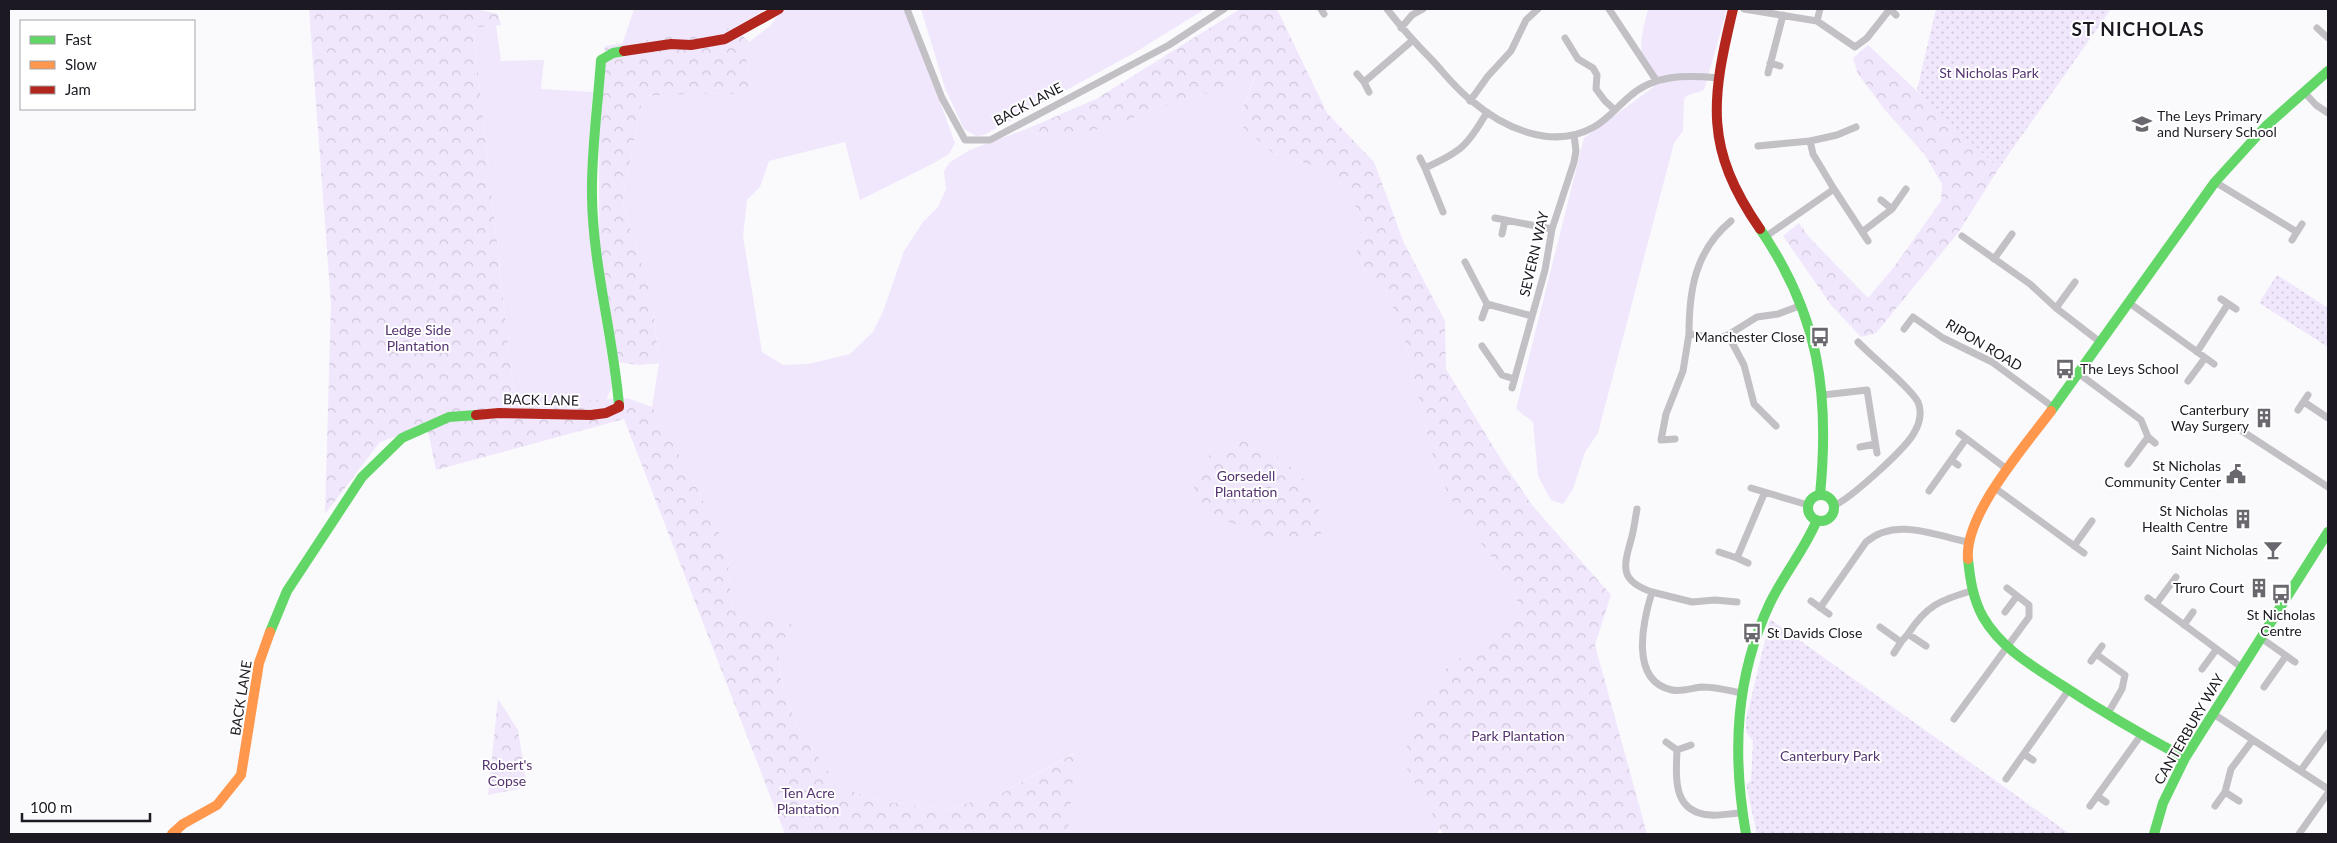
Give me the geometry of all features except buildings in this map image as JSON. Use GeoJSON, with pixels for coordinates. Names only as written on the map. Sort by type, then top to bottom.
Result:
{"type":"FeatureCollection","features":[{"type":"Feature","properties":{"kind":"street","name":"BACK LANE"},"geometry":{"type":"LineString","coordinates":[[172,834],[183,824],[217,805],[241,775],[259,663],[287,591],[362,478],[402,438],[449,417],[499,413],[591,415],[606,413],[619,407],[616,370],[598,258],[592,197],[600,60],[613,53],[672,44],[691,44],[725,39],[778,9]]}},
{"type":"Feature","properties":{"kind":"street","name":"BACK LANE"},"geometry":{"type":"LineString","coordinates":[[907,9],[942,98],[965,140],[990,140],[1169,45],[1224,9]]}},
{"type":"Feature","properties":{"kind":"street"},"geometry":{"type":"LineString","coordinates":[[1387,9],[1401,28],[1470,101],[1486,112],[1539,136],[1555,137],[1593,128],[1636,91],[1656,80],[1687,76],[1718,78]]}},
{"type":"Feature","properties":{"kind":"street"},"geometry":{"type":"LineString","coordinates":[[1401,28],[1412,14],[1423,9]]}},
{"type":"Feature","properties":{"kind":"street"},"geometry":{"type":"LineString","coordinates":[[1470,101],[1488,76],[1511,51],[1526,20],[1538,9]]}},
{"type":"Feature","properties":{"kind":"street"},"geometry":{"type":"LineString","coordinates":[[1609,9],[1656,80]]}},
{"type":"Feature","properties":{"kind":"street"},"geometry":{"type":"LineString","coordinates":[[1733,9],[1718,78],[1716,120],[1722,160],[1734,191],[1790,276],[1802,305],[1816,352],[1823,394],[1824,417],[1820,495]]}},
{"type":"Feature","properties":{"kind":"street"},"geometry":{"type":"LineString","coordinates":[[1744,9],[1817,21],[1855,47],[1867,38],[1890,9],[1896,15]]}},
{"type":"Feature","properties":{"kind":"street"},"geometry":{"type":"LineString","coordinates":[[1817,21],[1820,9]]}},
{"type":"Feature","properties":{"kind":"street"},"geometry":{"type":"LineString","coordinates":[[1768,73],[1784,15]]}},
{"type":"Feature","properties":{"kind":"street"},"geometry":{"type":"LineString","coordinates":[[2317,28],[2328,38]]}},
{"type":"Feature","properties":{"kind":"street"},"geometry":{"type":"LineString","coordinates":[[1565,38],[1578,59],[1593,68],[1597,76],[1596,89],[1615,110]]}},
{"type":"Feature","properties":{"kind":"street"},"geometry":{"type":"LineString","coordinates":[[1364,82],[1414,40]]}},
{"type":"Feature","properties":{"kind":"street"},"geometry":{"type":"LineString","coordinates":[[1770,63],[1780,66]]}},
{"type":"Feature","properties":{"kind":"street"},"geometry":{"type":"LineString","coordinates":[[2185,758],[2106,715],[2068,691],[2007,647],[1991,630],[1977,608],[1971,592],[1968,542],[1981,510],[1995,488],[2215,182],[2248,143],[2328,71]]}},
{"type":"Feature","properties":{"kind":"street"},"geometry":{"type":"LineString","coordinates":[[1357,74],[1369,92]]}},
{"type":"Feature","properties":{"kind":"street"},"geometry":{"type":"LineString","coordinates":[[2304,92],[2316,105],[2328,113]]}},
{"type":"Feature","properties":{"kind":"street"},"geometry":{"type":"LineString","coordinates":[[1424,168],[1460,150],[1472,138],[1486,112]]}},
{"type":"Feature","properties":{"kind":"street"},"geometry":{"type":"LineString","coordinates":[[1758,146],[1810,141],[1837,135],[1856,127]]}},
{"type":"Feature","properties":{"kind":"street","name":"SEVERN WAY"},"geometry":{"type":"LineString","coordinates":[[1512,388],[1548,258],[1552,229],[1574,162],[1576,151],[1574,134]]}},
{"type":"Feature","properties":{"kind":"street"},"geometry":{"type":"LineString","coordinates":[[1810,141],[1813,154],[1868,242]]}},
{"type":"Feature","properties":{"kind":"street"},"geometry":{"type":"LineString","coordinates":[[1420,158],[1442,212]]}},
{"type":"Feature","properties":{"kind":"street"},"geometry":{"type":"LineString","coordinates":[[2215,182],[2297,232]]}},
{"type":"Feature","properties":{"kind":"street"},"geometry":{"type":"LineString","coordinates":[[1765,236],[1834,189]]}},
{"type":"Feature","properties":{"kind":"street"},"geometry":{"type":"LineString","coordinates":[[1862,232],[1892,210],[1906,189]]}},
{"type":"Feature","properties":{"kind":"street"},"geometry":{"type":"LineString","coordinates":[[1881,200],[1892,210]]}},
{"type":"Feature","properties":{"kind":"street"},"geometry":{"type":"LineString","coordinates":[[1495,218],[1552,229]]}},
{"type":"Feature","properties":{"kind":"street"},"geometry":{"type":"LineString","coordinates":[[1502,234],[1505,220]]}},
{"type":"Feature","properties":{"kind":"street"},"geometry":{"type":"LineString","coordinates":[[1675,440],[1661,440],[1662,431],[1683,371],[1689,334],[1689,297],[1707,246],[1730,221]]}},
{"type":"Feature","properties":{"kind":"street"},"geometry":{"type":"LineString","coordinates":[[2292,240],[2302,224]]}},
{"type":"Feature","properties":{"kind":"street"},"geometry":{"type":"LineString","coordinates":[[1994,259],[2012,234]]}},
{"type":"Feature","properties":{"kind":"street"},"geometry":{"type":"LineString","coordinates":[[1962,236],[2030,284],[2056,308],[2100,342]]}},
{"type":"Feature","properties":{"kind":"street"},"geometry":{"type":"LineString","coordinates":[[1465,262],[1487,304],[1482,318]]}},
{"type":"Feature","properties":{"kind":"street"},"geometry":{"type":"LineString","coordinates":[[2056,308],[2075,282]]}},
{"type":"Feature","properties":{"kind":"street"},"geometry":{"type":"LineString","coordinates":[[2220,299],[2236,309]]}},
{"type":"Feature","properties":{"kind":"street"},"geometry":{"type":"LineString","coordinates":[[2128,302],[2214,364]]}},
{"type":"Feature","properties":{"kind":"street"},"geometry":{"type":"LineString","coordinates":[[1487,304],[1532,316]]}},
{"type":"Feature","properties":{"kind":"street"},"geometry":{"type":"LineString","coordinates":[[2197,352],[2228,304]]}},
{"type":"Feature","properties":{"kind":"street"},"geometry":{"type":"LineString","coordinates":[[1689,334],[1713,338],[1728,335],[1757,317],[1778,314],[1802,305]]}},
{"type":"Feature","properties":{"kind":"street","name":"RIPON ROAD"},"geometry":{"type":"LineString","coordinates":[[1904,329],[1913,317],[1943,338],[1992,362],[2053,406]]}},
{"type":"Feature","properties":{"kind":"street"},"geometry":{"type":"LineString","coordinates":[[1728,335],[1744,365],[1754,404],[1776,426]]}},
{"type":"Feature","properties":{"kind":"street"},"geometry":{"type":"LineString","coordinates":[[1746,834],[1736,759],[1741,692],[1756,634],[1778,588],[1817,520],[1829,517],[1833,506],[1849,497],[1872,478],[1915,433],[1921,417],[1918,402],[1908,390],[1858,342]]}},
{"type":"Feature","properties":{"kind":"street"},"geometry":{"type":"LineString","coordinates":[[1482,346],[1502,374],[1514,379]]}},
{"type":"Feature","properties":{"kind":"street"},"geometry":{"type":"LineString","coordinates":[[2188,381],[2205,358]]}},
{"type":"Feature","properties":{"kind":"street"},"geometry":{"type":"LineString","coordinates":[[2078,372],[2137,416],[2144,425],[2148,437],[2155,443]]}},
{"type":"Feature","properties":{"kind":"street"},"geometry":{"type":"LineString","coordinates":[[1823,394],[1867,390],[1878,453]]}},
{"type":"Feature","properties":{"kind":"street"},"geometry":{"type":"LineString","coordinates":[[2298,410],[2308,395]]}},
{"type":"Feature","properties":{"kind":"street"},"geometry":{"type":"LineString","coordinates":[[2304,402],[2328,418]]}},
{"type":"Feature","properties":{"kind":"street"},"geometry":{"type":"LineString","coordinates":[[2242,431],[2328,487]]}},
{"type":"Feature","properties":{"kind":"street"},"geometry":{"type":"LineString","coordinates":[[1959,433],[2008,470]]}},
{"type":"Feature","properties":{"kind":"street"},"geometry":{"type":"LineString","coordinates":[[2128,464],[2148,437]]}},
{"type":"Feature","properties":{"kind":"street"},"geometry":{"type":"LineString","coordinates":[[1929,491],[1966,439]]}},
{"type":"Feature","properties":{"kind":"street"},"geometry":{"type":"LineString","coordinates":[[1860,446],[1875,444]]}},
{"type":"Feature","properties":{"kind":"street"},"geometry":{"type":"LineString","coordinates":[[1951,460],[1958,465]]}},
{"type":"Feature","properties":{"kind":"street"},"geometry":{"type":"LineString","coordinates":[[1751,488],[1764,494],[1808,505]]}},
{"type":"Feature","properties":{"kind":"street"},"geometry":{"type":"LineString","coordinates":[[1995,488],[2084,553]]}},
{"type":"Feature","properties":{"kind":"street"},"geometry":{"type":"LineString","coordinates":[[1737,558],[1764,494]]}},
{"type":"Feature","properties":{"kind":"street"},"geometry":{"type":"LineString","coordinates":[[1817,520],[1809,512],[1808,505],[1812,498],[1820,495],[1829,498],[1833,506]]}},
{"type":"Feature","properties":{"kind":"street"},"geometry":{"type":"LineString","coordinates":[[1637,509],[1625,568],[1628,577],[1633,583],[1652,592],[1692,602],[1715,600],[1738,602]]}},
{"type":"Feature","properties":{"kind":"street"},"geometry":{"type":"LineString","coordinates":[[2074,546],[2092,521]]}},
{"type":"Feature","properties":{"kind":"street"},"geometry":{"type":"LineString","coordinates":[[1820,608],[1866,542],[1874,535],[1904,527],[1968,542]]}},
{"type":"Feature","properties":{"kind":"street","name":"CANTERBURY WAY"},"geometry":{"type":"LineString","coordinates":[[2154,834],[2163,803],[2185,758],[2328,532]]}},
{"type":"Feature","properties":{"kind":"street"},"geometry":{"type":"LineString","coordinates":[[1719,552],[1748,563]]}},
{"type":"Feature","properties":{"kind":"street"},"geometry":{"type":"LineString","coordinates":[[2156,604],[2176,577]]}},
{"type":"Feature","properties":{"kind":"street"},"geometry":{"type":"LineString","coordinates":[[1954,719],[2029,617],[2029,605],[2007,588]]}},
{"type":"Feature","properties":{"kind":"street"},"geometry":{"type":"LineString","coordinates":[[1652,592],[1642,654],[1645,667],[1652,678],[1662,686],[1673,690],[1705,687],[1741,692]]}},
{"type":"Feature","properties":{"kind":"street"},"geometry":{"type":"LineString","coordinates":[[1894,653],[1919,616],[1947,598],[1971,592]]}},
{"type":"Feature","properties":{"kind":"street"},"geometry":{"type":"LineString","coordinates":[[2005,612],[2017,596]]}},
{"type":"Feature","properties":{"kind":"street","name":"CANTERBURY WAY"},"geometry":{"type":"LineString","coordinates":[[2148,598],[2241,668]]}},
{"type":"Feature","properties":{"kind":"street"},"geometry":{"type":"LineString","coordinates":[[1811,601],[1829,614]]}},
{"type":"Feature","properties":{"kind":"street"},"geometry":{"type":"LineString","coordinates":[[2184,625],[2194,612]]}},
{"type":"Feature","properties":{"kind":"street"},"geometry":{"type":"LineString","coordinates":[[1880,628],[1901,642]]}},
{"type":"Feature","properties":{"kind":"street"},"geometry":{"type":"LineString","coordinates":[[1908,634],[1926,646]]}},
{"type":"Feature","properties":{"kind":"street"},"geometry":{"type":"LineString","coordinates":[[2261,638],[2296,662]]}},
{"type":"Feature","properties":{"kind":"street"},"geometry":{"type":"LineString","coordinates":[[2091,661],[2102,646]]}},
{"type":"Feature","properties":{"kind":"street","name":"CANTERBURY WAY"},"geometry":{"type":"LineString","coordinates":[[2202,669],[2216,650]]}},
{"type":"Feature","properties":{"kind":"street"},"geometry":{"type":"LineString","coordinates":[[2096,654],[2125,675],[2122,689],[2106,715]]}},
{"type":"Feature","properties":{"kind":"street"},"geometry":{"type":"LineString","coordinates":[[2264,687],[2286,656]]}},
{"type":"Feature","properties":{"kind":"street"},"geometry":{"type":"LineString","coordinates":[[2006,779],[2068,691]]}},
{"type":"Feature","properties":{"kind":"street"},"geometry":{"type":"LineString","coordinates":[[1954,706],[1960,711]]}},
{"type":"Feature","properties":{"kind":"street"},"geometry":{"type":"LineString","coordinates":[[2212,713],[2328,789]]}},
{"type":"Feature","properties":{"kind":"street"},"geometry":{"type":"LineString","coordinates":[[2301,770],[2328,733]]}},
{"type":"Feature","properties":{"kind":"street"},"geometry":{"type":"LineString","coordinates":[[2090,806],[2141,735]]}},
{"type":"Feature","properties":{"kind":"street"},"geometry":{"type":"LineString","coordinates":[[2215,806],[2225,792],[2231,769],[2252,741]]}},
{"type":"Feature","properties":{"kind":"street"},"geometry":{"type":"LineString","coordinates":[[1666,742],[1677,750]]}},
{"type":"Feature","properties":{"kind":"street"},"geometry":{"type":"LineString","coordinates":[[1677,750],[1691,745]]}},
{"type":"Feature","properties":{"kind":"street"},"geometry":{"type":"LineString","coordinates":[[1677,750],[1676,781],[1681,799],[1689,810],[1710,815],[1742,814]]}},
{"type":"Feature","properties":{"kind":"street"},"geometry":{"type":"LineString","coordinates":[[2024,754],[2032,760]]}},
{"type":"Feature","properties":{"kind":"street"},"geometry":{"type":"LineString","coordinates":[[2225,792],[2239,801]]}},
{"type":"Feature","properties":{"kind":"street"},"geometry":{"type":"LineString","coordinates":[[2299,834],[2328,793]]}},
{"type":"Feature","properties":{"kind":"street"},"geometry":{"type":"LineString","coordinates":[[2097,796],[2106,802]]}},
{"type":"Feature","properties":{"kind":"green space","name":"Ledge Side Plantation"},"geometry":{"type":"Polygon","coordinates":[[[309,9],[476,9],[498,14],[501,25],[473,28],[515,405],[627,398],[652,407],[687,469],[727,548],[732,611],[792,624],[778,650],[781,680],[796,725],[840,788],[887,802],[948,809],[1002,793],[1075,753],[1068,834],[785,834],[624,419],[436,470],[427,426],[380,442],[325,514],[331,304],[309,9]]]}},
{"type":"Feature","properties":{"kind":"green space"},"geometry":{"type":"Polygon","coordinates":[[[634,9],[767,9],[734,28],[622,45],[634,9]]]}},
{"type":"Feature","properties":{"kind":"green space"},"geometry":{"type":"Polygon","coordinates":[[[787,9],[906,9],[955,143],[949,154],[934,163],[860,200],[845,142],[769,161],[760,187],[747,200],[743,236],[762,352],[783,365],[808,364],[850,354],[873,332],[884,309],[904,251],[923,222],[938,207],[946,189],[944,171],[950,162],[970,150],[1029,128],[1041,140],[1185,98],[1228,89],[1257,72],[1237,122],[1273,153],[1323,169],[1341,183],[1365,222],[1354,245],[1367,276],[1387,294],[1402,329],[1436,470],[1459,514],[1509,581],[1519,606],[1506,625],[1446,668],[1404,763],[1440,828],[1437,834],[1068,834],[1074,753],[1002,793],[948,809],[887,802],[840,788],[796,725],[781,680],[778,650],[732,611],[727,548],[687,469],[652,407],[659,363],[652,297],[623,205],[643,96],[723,93],[740,95],[751,87],[745,52],[749,42],[771,25],[780,12],[787,9]]]}},
{"type":"Feature","properties":{"kind":"green space"},"geometry":{"type":"Polygon","coordinates":[[[921,9],[1205,9],[1134,53],[984,135],[976,136],[964,129],[945,88],[921,9]]]}},
{"type":"Feature","properties":{"kind":"green space","name":"Park Plantation"},"geometry":{"type":"Polygon","coordinates":[[[1240,9],[1277,9],[1327,113],[1374,162],[1404,243],[1445,321],[1446,369],[1502,461],[1532,505],[1611,595],[1595,645],[1647,834],[1443,834],[1404,763],[1412,718],[1446,668],[1506,625],[1519,606],[1509,581],[1459,514],[1436,470],[1402,329],[1387,294],[1367,276],[1354,245],[1365,222],[1341,183],[1323,169],[1273,153],[1237,122],[1257,73],[1228,89],[1185,98],[1109,127],[1041,140],[1029,128],[1096,99],[1240,9]]]}},
{"type":"Feature","properties":{"kind":"green space"},"geometry":{"type":"Polygon","coordinates":[[[1648,9],[1727,9],[1704,90],[1686,96],[1684,100],[1683,131],[1674,143],[1598,433],[1585,452],[1573,489],[1563,504],[1551,500],[1538,476],[1533,422],[1516,409],[1584,138],[1655,86],[1645,66],[1641,48],[1648,9]]]}},
{"type":"Feature","properties":{"kind":"green space","name":"St Nicholas Park"},"geometry":{"type":"Polygon","coordinates":[[[1936,9],[2111,9],[1999,168],[1926,101],[1917,90],[1936,9]]]}},
{"type":"Feature","properties":{"kind":"green space"},"geometry":{"type":"Polygon","coordinates":[[[496,25],[501,61],[544,60],[541,89],[593,92],[588,152],[588,192],[594,269],[612,387],[606,400],[515,405],[473,28],[496,25]]]}},
{"type":"Feature","properties":{"kind":"green space"},"geometry":{"type":"Polygon","coordinates":[[[734,28],[749,42],[745,52],[751,87],[740,95],[723,93],[643,96],[623,205],[652,297],[659,363],[639,365],[617,362],[599,242],[599,111],[605,46],[734,28]]]}},
{"type":"Feature","properties":{"kind":"green space"},"geometry":{"type":"Polygon","coordinates":[[[1868,45],[1999,168],[1958,233],[1876,333],[1861,337],[1831,305],[1783,236],[1799,223],[1809,237],[1868,298],[1894,267],[1941,201],[1942,184],[1925,155],[1885,110],[1858,74],[1853,58],[1868,45]]]}},
{"type":"Feature","properties":{"kind":"green space"},"geometry":{"type":"Polygon","coordinates":[[[2277,275],[2328,308],[2328,347],[2259,303],[2277,275]]]}},
{"type":"Feature","properties":{"kind":"green space","name":"Gorsedell Plantation"},"geometry":{"type":"Polygon","coordinates":[[[1249,438],[1278,457],[1305,481],[1317,501],[1321,536],[1290,545],[1199,511],[1193,491],[1206,457],[1249,438]]]}},
{"type":"Feature","properties":{"kind":"green space","name":"Canterbury Park"},"geometry":{"type":"Polygon","coordinates":[[[1770,619],[2070,834],[1757,834],[1746,784],[1751,781],[1753,741],[1746,732],[1746,720],[1770,619]]]}},
{"type":"Feature","properties":{"kind":"green space","name":"Robert's Copse"},"geometry":{"type":"Polygon","coordinates":[[[498,699],[518,730],[527,787],[488,795],[498,699]]]}},
{"type":"Feature","properties":{"kind":"traffic: fast"},"geometry":{"type":"LineString","coordinates":[[619,405],[599,275],[593,223],[592,180],[601,60],[613,53],[624,51]]}},
{"type":"Feature","properties":{"kind":"traffic: fast"},"geometry":{"type":"LineString","coordinates":[[2051,411],[2215,182],[2266,126],[2328,71]]}},
{"type":"Feature","properties":{"kind":"traffic: fast"},"geometry":{"type":"LineString","coordinates":[[1760,229],[1796,292],[1808,324],[1816,356],[1823,422],[1820,495]]}},
{"type":"Feature","properties":{"kind":"traffic: fast"},"geometry":{"type":"LineString","coordinates":[[270,632],[287,591],[362,477],[402,438],[449,417],[476,415]]}},
{"type":"Feature","properties":{"kind":"traffic: fast"},"geometry":{"type":"LineString","coordinates":[[1821,495],[1830,499],[1834,508],[1830,517],[1821,521],[1812,517],[1808,508],[1812,499],[1821,495]]}},
{"type":"Feature","properties":{"kind":"traffic: fast"},"geometry":{"type":"LineString","coordinates":[[1746,834],[1739,775],[1738,745],[1743,688],[1758,631],[1770,603],[1807,541],[1817,520]]}},
{"type":"Feature","properties":{"kind":"traffic: fast"},"geometry":{"type":"LineString","coordinates":[[2154,834],[2163,803],[2185,758],[2328,532]]}},
{"type":"Feature","properties":{"kind":"traffic: fast"},"geometry":{"type":"LineString","coordinates":[[1968,559],[1972,589],[1983,617],[1990,628],[2008,647],[2028,663],[2091,704],[2185,758]]}},
{"type":"Feature","properties":{"kind":"traffic: slow"},"geometry":{"type":"LineString","coordinates":[[1968,559],[1969,541],[1986,502],[2012,462],[2051,411]]}},
{"type":"Feature","properties":{"kind":"traffic: slow"},"geometry":{"type":"LineString","coordinates":[[172,834],[183,824],[217,805],[241,775],[259,663],[270,632]]}},
{"type":"Feature","properties":{"kind":"traffic: jam"},"geometry":{"type":"LineString","coordinates":[[624,51],[671,44],[691,45],[725,39],[779,9]]}},
{"type":"Feature","properties":{"kind":"traffic: jam"},"geometry":{"type":"LineString","coordinates":[[1733,9],[1720,71],[1717,123],[1721,148],[1729,173],[1742,200],[1760,229]]}},
{"type":"Feature","properties":{"kind":"traffic: jam"},"geometry":{"type":"LineString","coordinates":[[476,415],[499,413],[591,415],[606,413],[619,407],[619,405]]}},
{"type":"Feature","properties":{"kind":"place","name":"The Leys Primary and Nursery School"},"geometry":{"type":"Point","coordinates":[2142,124]}},
{"type":"Feature","properties":{"kind":"place","name":"Manchester Close"},"geometry":{"type":"Point","coordinates":[1820,337]}},
{"type":"Feature","properties":{"kind":"place","name":"The Leys School"},"geometry":{"type":"Point","coordinates":[2065,369]}},
{"type":"Feature","properties":{"kind":"place","name":"Canterbury Way Surgery"},"geometry":{"type":"Point","coordinates":[2264,418]}},
{"type":"Feature","properties":{"kind":"place","name":"St Nicholas Community Center"},"geometry":{"type":"Point","coordinates":[2236,474]}},
{"type":"Feature","properties":{"kind":"place","name":"St Nicholas Health Centre"},"geometry":{"type":"Point","coordinates":[2243,519]}},
{"type":"Feature","properties":{"kind":"place","name":"Saint Nicholas"},"geometry":{"type":"Point","coordinates":[2273,550]}},
{"type":"Feature","properties":{"kind":"place","name":"Truro Court"},"geometry":{"type":"Point","coordinates":[2259,588]}},
{"type":"Feature","properties":{"kind":"place","name":"St Nicholas Centre"},"geometry":{"type":"Point","coordinates":[2281,594]}},
{"type":"Feature","properties":{"kind":"place","name":"St Davids Close"},"geometry":{"type":"Point","coordinates":[1752,633]}},
{"type":"Feature","properties":{"kind":"district","name":"ST NICHOLAS"},"geometry":{"type":"Point","coordinates":[2138,29]}},
{"type":"Feature","properties":{"kind":"park label","name":"Ten Acre Plantation"},"geometry":{"type":"Point","coordinates":[808,802]}}]}
